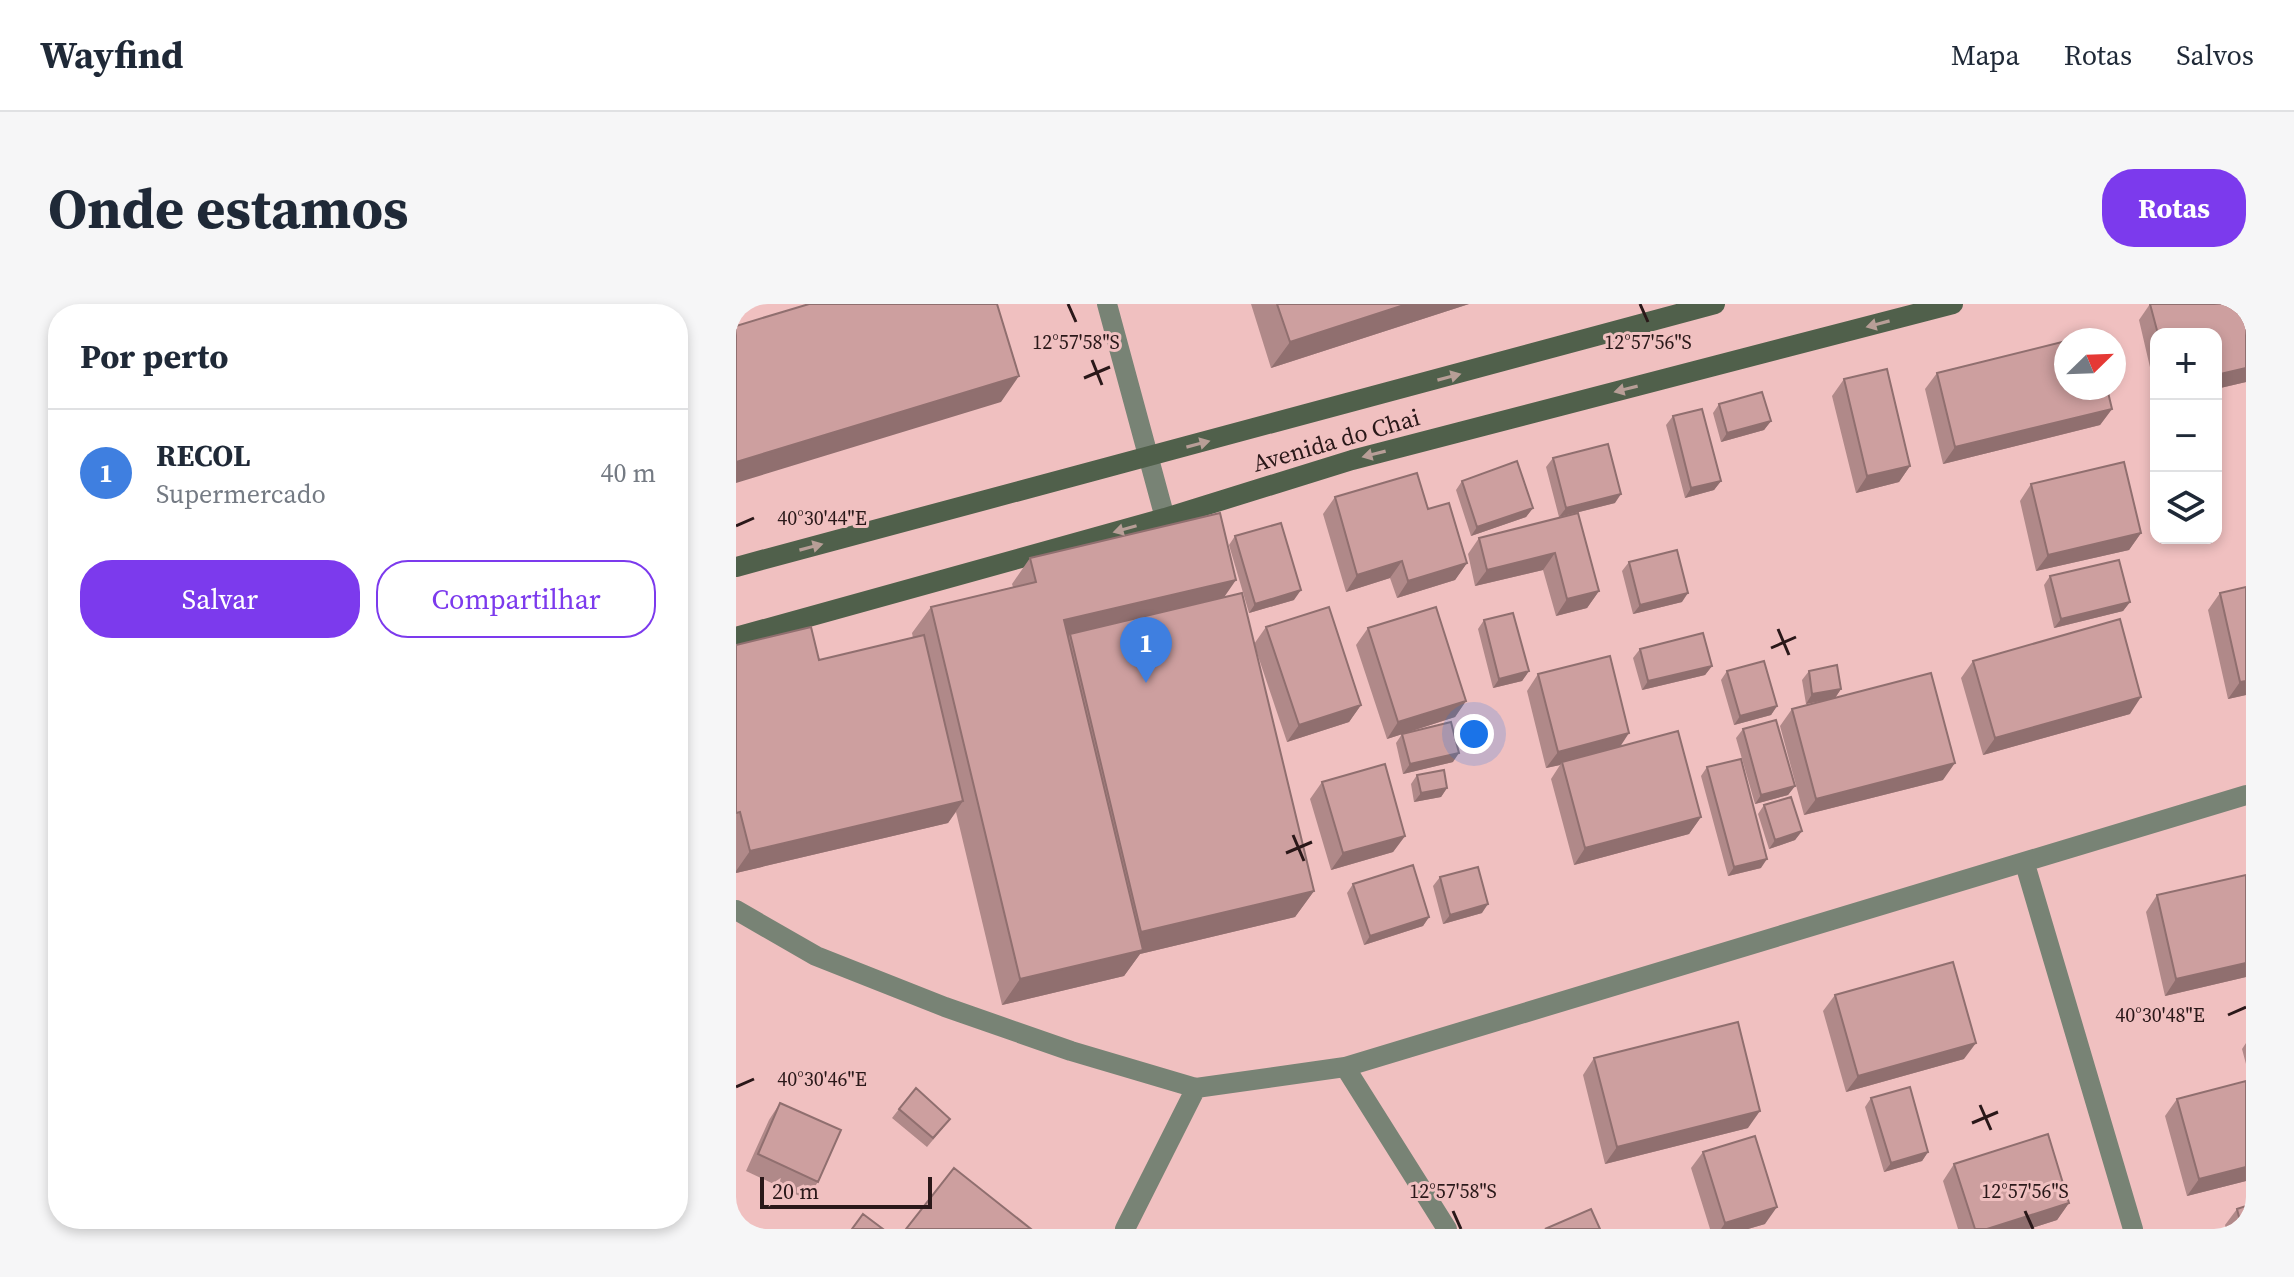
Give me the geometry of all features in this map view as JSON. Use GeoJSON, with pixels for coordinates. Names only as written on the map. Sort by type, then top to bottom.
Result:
{"type":"FeatureCollection","features":[{"type":"Feature","properties":{"kind":"main road","name":"Avenida do Chai"},"geometry":{"type":"LineString","coordinates":[[736,567],[1715,304]]}},
{"type":"Feature","properties":{"kind":"main road","name":"Avenida do Chai"},"geometry":{"type":"LineString","coordinates":[[736,637],[1165,518],[1352,460],[1953,304]]}},
{"type":"Feature","properties":{"kind":"street"},"geometry":{"type":"LineString","coordinates":[[1107,304],[1165,518]]}},
{"type":"Feature","properties":{"kind":"street"},"geometry":{"type":"LineString","coordinates":[[736,910],[816,956],[945,1007],[1071,1051],[1196,1088],[1345,1067],[2246,795]]}},
{"type":"Feature","properties":{"kind":"street"},"geometry":{"type":"LineString","coordinates":[[2025,864],[2133,1229]]}},
{"type":"Feature","properties":{"kind":"street"},"geometry":{"type":"LineString","coordinates":[[1345,1067],[1447,1229]]}},
{"type":"Feature","properties":{"kind":"street"},"geometry":{"type":"LineString","coordinates":[[1125,1229],[1196,1088]]}},
{"type":"Feature","properties":{"kind":"building"},"geometry":{"type":"Polygon","coordinates":[[[809,304],[997,304],[1019,376],[736,462],[736,326],[809,304]]]}},
{"type":"Feature","properties":{"kind":"building"},"geometry":{"type":"Polygon","coordinates":[[[1277,304],[1407,304],[1290,342],[1277,304]]]}},
{"type":"Feature","properties":{"kind":"building"},"geometry":{"type":"Polygon","coordinates":[[[2150,304],[2246,304],[2246,368],[2222,374],[2222,328],[2156,328],[2150,304]]]}},
{"type":"Feature","properties":{"kind":"building"},"geometry":{"type":"Polygon","coordinates":[[[2054,344],[2054,400],[2110,400],[2112,409],[1955,447],[1937,373],[2054,344]]]}},
{"type":"Feature","properties":{"kind":"building"},"geometry":{"type":"Polygon","coordinates":[[[1887,369],[1910,466],[1867,476],[1844,379],[1887,369]]]}},
{"type":"Feature","properties":{"kind":"building"},"geometry":{"type":"Polygon","coordinates":[[[1762,392],[1771,421],[1727,433],[1719,404],[1762,392]]]}},
{"type":"Feature","properties":{"kind":"building"},"geometry":{"type":"Polygon","coordinates":[[[1702,409],[1721,481],[1691,488],[1673,416],[1702,409]]]}},
{"type":"Feature","properties":{"kind":"building"},"geometry":{"type":"Polygon","coordinates":[[[1608,444],[1621,494],[1566,508],[1553,458],[1608,444]]]}},
{"type":"Feature","properties":{"kind":"building"},"geometry":{"type":"Polygon","coordinates":[[[1517,461],[1533,508],[1477,527],[1462,481],[1517,461]]]}},
{"type":"Feature","properties":{"kind":"building"},"geometry":{"type":"Polygon","coordinates":[[[2124,462],[2141,533],[2048,555],[2031,484],[2124,462]]]}},
{"type":"Feature","properties":{"kind":"building"},"geometry":{"type":"Polygon","coordinates":[[[1417,473],[1428,509],[1449,503],[1467,563],[1408,581],[1402,561],[1357,575],[1335,497],[1417,473]]]}},
{"type":"Feature","properties":{"kind":"building"},"geometry":{"type":"Polygon","coordinates":[[[1220,513],[1236,580],[1064,620],[1143,950],[1020,979],[931,607],[1036,582],[1030,558],[1220,513]]]}},
{"type":"Feature","properties":{"kind":"building"},"geometry":{"type":"Polygon","coordinates":[[[1578,513],[1599,591],[1567,599],[1555,553],[1487,570],[1479,538],[1578,513]]]}},
{"type":"Feature","properties":{"kind":"building"},"geometry":{"type":"Polygon","coordinates":[[[1281,523],[1301,590],[1255,604],[1235,536],[1281,523]]]}},
{"type":"Feature","properties":{"kind":"building"},"geometry":{"type":"Polygon","coordinates":[[[1677,550],[1688,593],[1640,605],[1629,562],[1677,550]]]}},
{"type":"Feature","properties":{"kind":"building"},"geometry":{"type":"Polygon","coordinates":[[[2119,560],[2130,602],[2061,619],[2050,576],[2119,560]]]}},
{"type":"Feature","properties":{"kind":"building"},"geometry":{"type":"Polygon","coordinates":[[[2246,587],[2246,681],[2240,682],[2220,593],[2246,587]]]}},
{"type":"Feature","properties":{"kind":"building"},"geometry":{"type":"Polygon","coordinates":[[[1242,593],[1314,891],[1141,932],[1070,634],[1242,593]]]}},
{"type":"Feature","properties":{"kind":"building"},"geometry":{"type":"Polygon","coordinates":[[[1329,607],[1361,705],[1299,725],[1266,627],[1329,607]]]}},
{"type":"Feature","properties":{"kind":"building"},"geometry":{"type":"Polygon","coordinates":[[[1436,607],[1466,701],[1398,722],[1368,628],[1436,607]]]}},
{"type":"Feature","properties":{"kind":"building"},"geometry":{"type":"Polygon","coordinates":[[[1513,613],[1529,671],[1499,679],[1484,620],[1513,613]]]}},
{"type":"Feature","properties":{"kind":"building"},"geometry":{"type":"Polygon","coordinates":[[[2120,619],[2141,697],[1995,738],[1973,661],[2120,619]]]}},
{"type":"Feature","properties":{"kind":"building"},"geometry":{"type":"Polygon","coordinates":[[[811,627],[819,660],[924,635],[963,801],[750,851],[740,812],[736,813],[736,645],[811,627]]]}},
{"type":"Feature","properties":{"kind":"building"},"geometry":{"type":"Polygon","coordinates":[[[1703,633],[1712,666],[1648,681],[1640,649],[1703,633]]]}},
{"type":"Feature","properties":{"kind":"building"},"geometry":{"type":"Polygon","coordinates":[[[1610,656],[1629,733],[1558,752],[1538,674],[1610,656]]]}},
{"type":"Feature","properties":{"kind":"building"},"geometry":{"type":"Polygon","coordinates":[[[1764,661],[1777,706],[1740,716],[1727,671],[1764,661]]]}},
{"type":"Feature","properties":{"kind":"building"},"geometry":{"type":"Polygon","coordinates":[[[1837,665],[1841,689],[1812,694],[1809,671],[1837,665]]]}},
{"type":"Feature","properties":{"kind":"building"},"geometry":{"type":"Polygon","coordinates":[[[1931,673],[1955,763],[1816,799],[1792,709],[1931,673]]]}},
{"type":"Feature","properties":{"kind":"building"},"geometry":{"type":"Polygon","coordinates":[[[1776,720],[1795,786],[1761,795],[1743,729],[1776,720]]]}},
{"type":"Feature","properties":{"kind":"building"},"geometry":{"type":"Polygon","coordinates":[[[1451,722],[1459,753],[1410,764],[1402,734],[1451,722]]]}},
{"type":"Feature","properties":{"kind":"building"},"geometry":{"type":"Polygon","coordinates":[[[1678,731],[1701,817],[1585,848],[1562,762],[1678,731]]]}},
{"type":"Feature","properties":{"kind":"building"},"geometry":{"type":"Polygon","coordinates":[[[1741,759],[1767,859],[1734,867],[1707,767],[1741,759]]]}},
{"type":"Feature","properties":{"kind":"building"},"geometry":{"type":"Polygon","coordinates":[[[1385,764],[1405,836],[1343,853],[1322,782],[1385,764]]]}},
{"type":"Feature","properties":{"kind":"building"},"geometry":{"type":"Polygon","coordinates":[[[1444,770],[1447,788],[1421,793],[1417,775],[1444,770]]]}},
{"type":"Feature","properties":{"kind":"building"},"geometry":{"type":"Polygon","coordinates":[[[1791,797],[1802,831],[1775,840],[1764,805],[1791,797]]]}},
{"type":"Feature","properties":{"kind":"building"},"geometry":{"type":"Polygon","coordinates":[[[1413,865],[1429,917],[1370,936],[1353,884],[1413,865]]]}},
{"type":"Feature","properties":{"kind":"building"},"geometry":{"type":"Polygon","coordinates":[[[1478,867],[1488,904],[1450,915],[1440,877],[1478,867]]]}},
{"type":"Feature","properties":{"kind":"building"},"geometry":{"type":"Polygon","coordinates":[[[2246,875],[2246,963],[2176,979],[2157,895],[2246,875]]]}},
{"type":"Feature","properties":{"kind":"building"},"geometry":{"type":"Polygon","coordinates":[[[1953,962],[1976,1043],[1858,1076],[1835,995],[1953,962]]]}},
{"type":"Feature","properties":{"kind":"building"},"geometry":{"type":"Polygon","coordinates":[[[1738,1022],[1760,1111],[1617,1147],[1594,1058],[1738,1022]]]}},
{"type":"Feature","properties":{"kind":"building"},"geometry":{"type":"Polygon","coordinates":[[[2246,1081],[2246,1167],[2199,1179],[2177,1099],[2246,1081]]]}},
{"type":"Feature","properties":{"kind":"building"},"geometry":{"type":"Polygon","coordinates":[[[1910,1087],[1928,1152],[1891,1163],[1871,1098],[1910,1087]]]}},
{"type":"Feature","properties":{"kind":"building"},"geometry":{"type":"Polygon","coordinates":[[[916,1088],[950,1119],[933,1138],[899,1109],[916,1088]]]}},
{"type":"Feature","properties":{"kind":"building"},"geometry":{"type":"Polygon","coordinates":[[[780,1103],[841,1130],[818,1182],[758,1154],[780,1103]]]}},
{"type":"Feature","properties":{"kind":"building"},"geometry":{"type":"Polygon","coordinates":[[[2048,1134],[2069,1203],[1987,1229],[1975,1229],[1954,1164],[2048,1134]]]}},
{"type":"Feature","properties":{"kind":"building"},"geometry":{"type":"Polygon","coordinates":[[[1755,1136],[1777,1207],[1725,1223],[1703,1152],[1755,1136]]]}},
{"type":"Feature","properties":{"kind":"building"},"geometry":{"type":"Polygon","coordinates":[[[954,1168],[1031,1229],[906,1229],[954,1168]]]}},
{"type":"Feature","properties":{"kind":"building"},"geometry":{"type":"Polygon","coordinates":[[[2246,1206],[2246,1229],[2242,1229],[2237,1209],[2246,1206]]]}},
{"type":"Feature","properties":{"kind":"building"},"geometry":{"type":"Polygon","coordinates":[[[1591,1209],[1600,1229],[1545,1229],[1591,1209]]]}},
{"type":"Feature","properties":{"kind":"building"},"geometry":{"type":"Polygon","coordinates":[[[863,1214],[883,1229],[852,1229],[863,1214]]]}},
{"type":"Feature","properties":{"kind":"place","name":"RECOL"},"geometry":{"type":"Point","coordinates":[1146,683]}}]}
